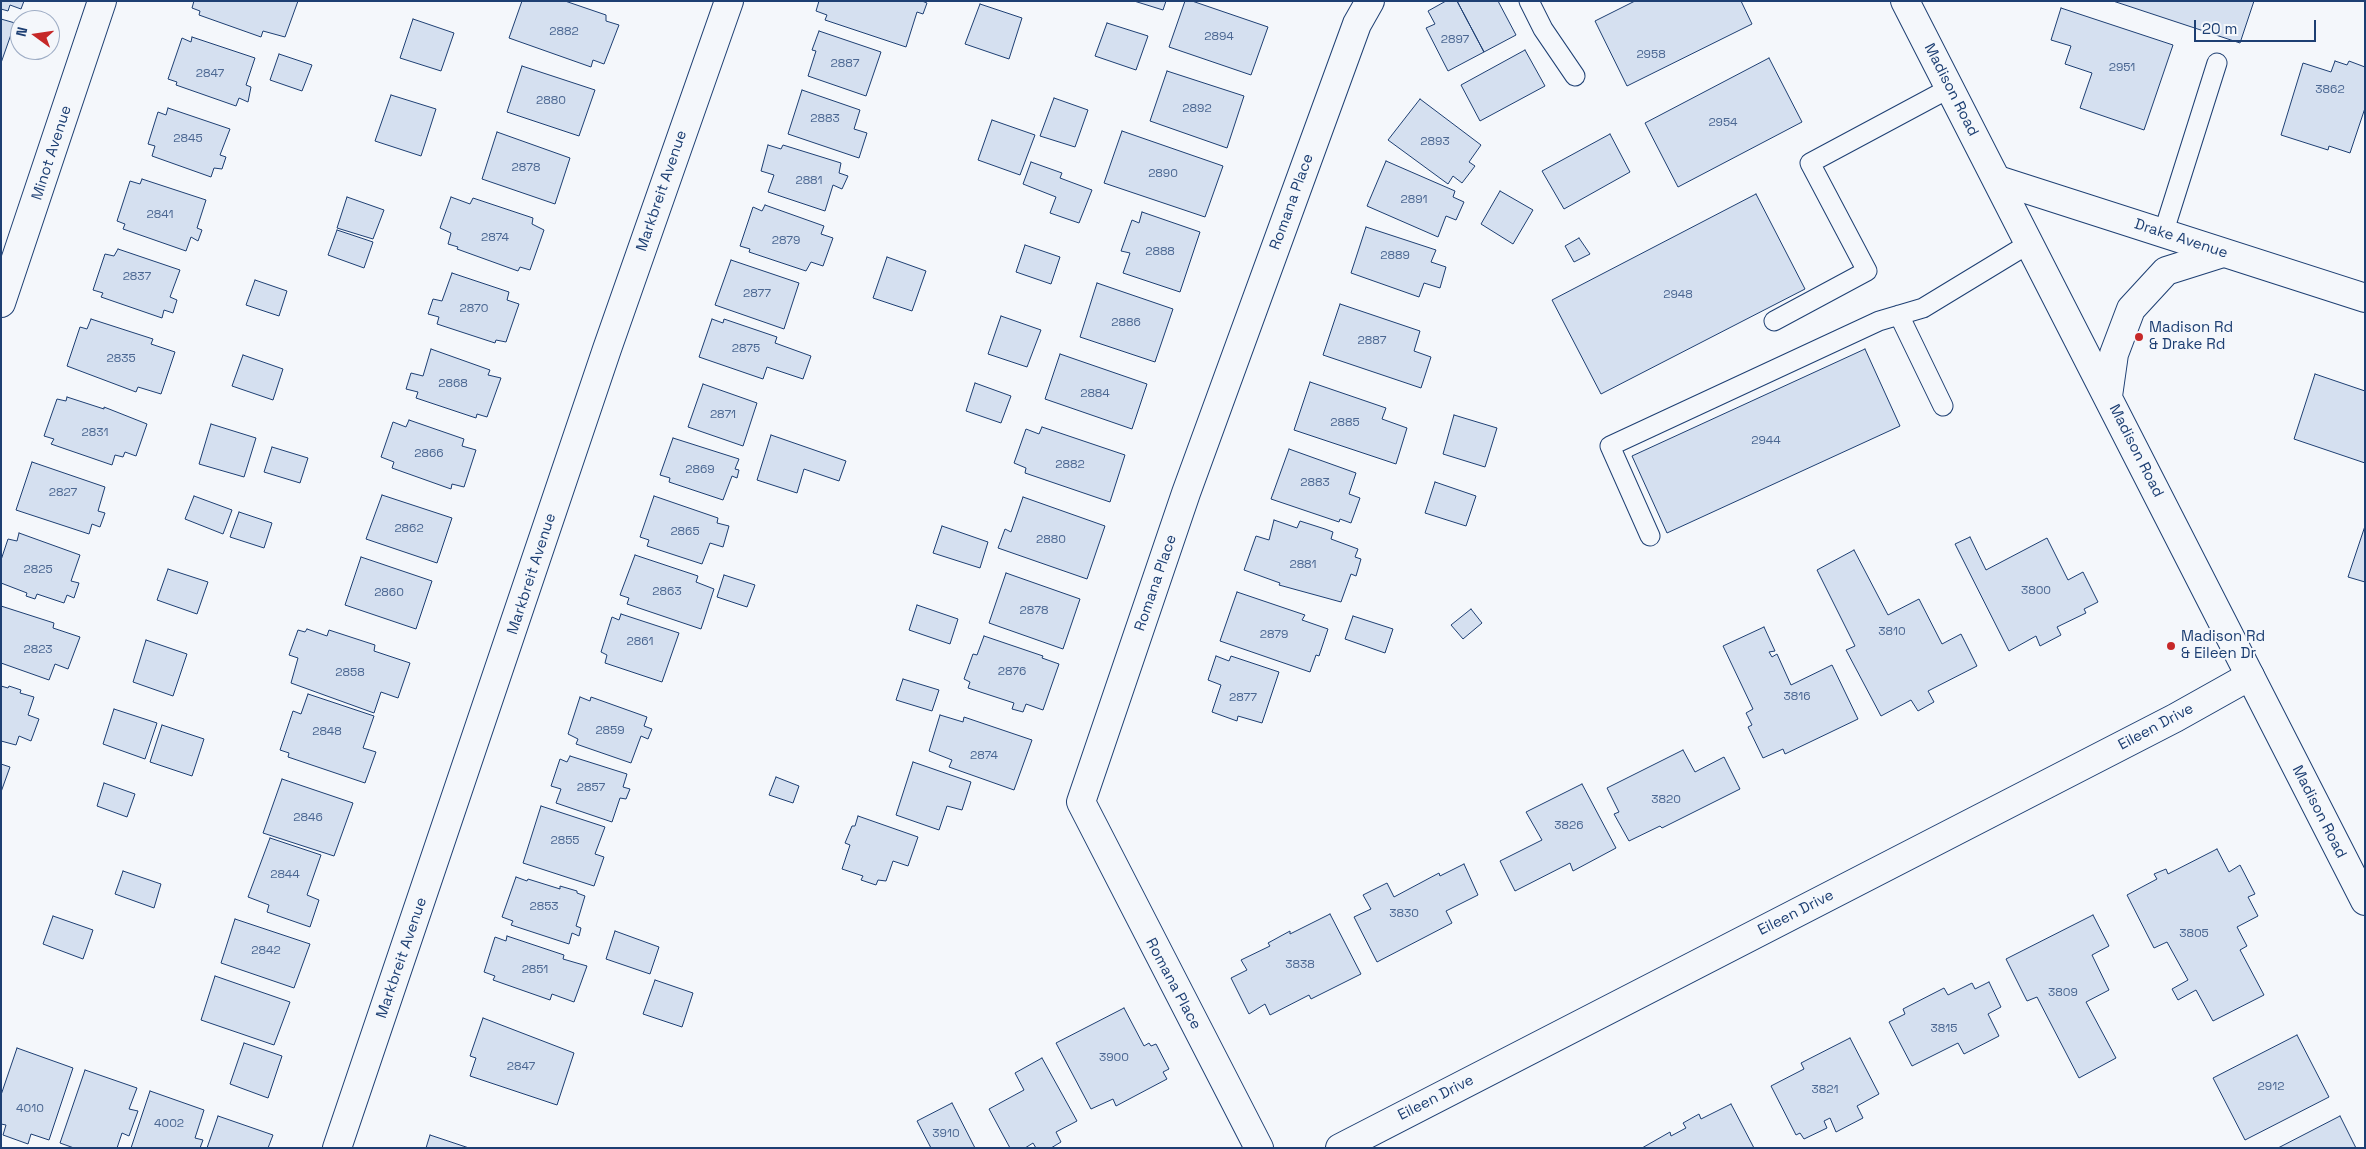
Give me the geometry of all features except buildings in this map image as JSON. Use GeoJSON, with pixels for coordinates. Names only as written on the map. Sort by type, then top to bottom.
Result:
{"type":"FeatureCollection","features":[{"type":"Feature","properties":{"kind":"street","name":"Minot Avenue"},"geometry":{"type":"LineString","coordinates":[[1,304],[102,1]]}},
{"type":"Feature","properties":{"kind":"street","name":"Markbreit Avenue"},"geometry":{"type":"LineString","coordinates":[[337,1148],[607,349],[729,1]]}},
{"type":"Feature","properties":{"kind":"street","name":"Romana Place"},"geometry":{"type":"LineString","coordinates":[[1259,1148],[1081,802],[1186,493],[1357,24],[1370,1]]}},
{"type":"Feature","properties":{"kind":"street","name":"Madison Road"},"geometry":{"type":"LineString","coordinates":[[1905,1],[2365,901]]}},
{"type":"Feature","properties":{"kind":"street","name":"Drake Avenue"},"geometry":{"type":"LineString","coordinates":[[1998,180],[2365,298]]}},
{"type":"Feature","properties":{"kind":"street"},"geometry":{"type":"LineString","coordinates":[[2108,396],[2114,354],[2131,309],[2166,271],[2223,253]]}},
{"type":"Feature","properties":{"kind":"street","name":"Eileen Drive"},"geometry":{"type":"LineString","coordinates":[[1340,1148],[2166,722],[2250,676]]}},
{"type":"Feature","properties":{"kind":"lane"},"geometry":{"type":"LineString","coordinates":[[1529,1],[1543,29],[1575,76]]}},
{"type":"Feature","properties":{"kind":"lane"},"geometry":{"type":"LineString","coordinates":[[2163,234],[2217,63]]}},
{"type":"Feature","properties":{"kind":"lane"},"geometry":{"type":"LineString","coordinates":[[1774,321],[1867,271],[1810,163],[1950,88]]}},
{"type":"Feature","properties":{"kind":"lane"},"geometry":{"type":"LineString","coordinates":[[1650,536],[1610,446],[1879,321],[1923,308],[2030,243]]}},
{"type":"Feature","properties":{"kind":"lane"},"geometry":{"type":"LineString","coordinates":[[1899,315],[1943,406]]}},
{"type":"Feature","properties":{"kind":"place","name":"Madison Rd & Drake Rd"},"geometry":{"type":"Point","coordinates":[2139,337]}},
{"type":"Feature","properties":{"kind":"place","name":"Madison Rd & Eileen Dr"},"geometry":{"type":"Point","coordinates":[2171,646]}}]}
